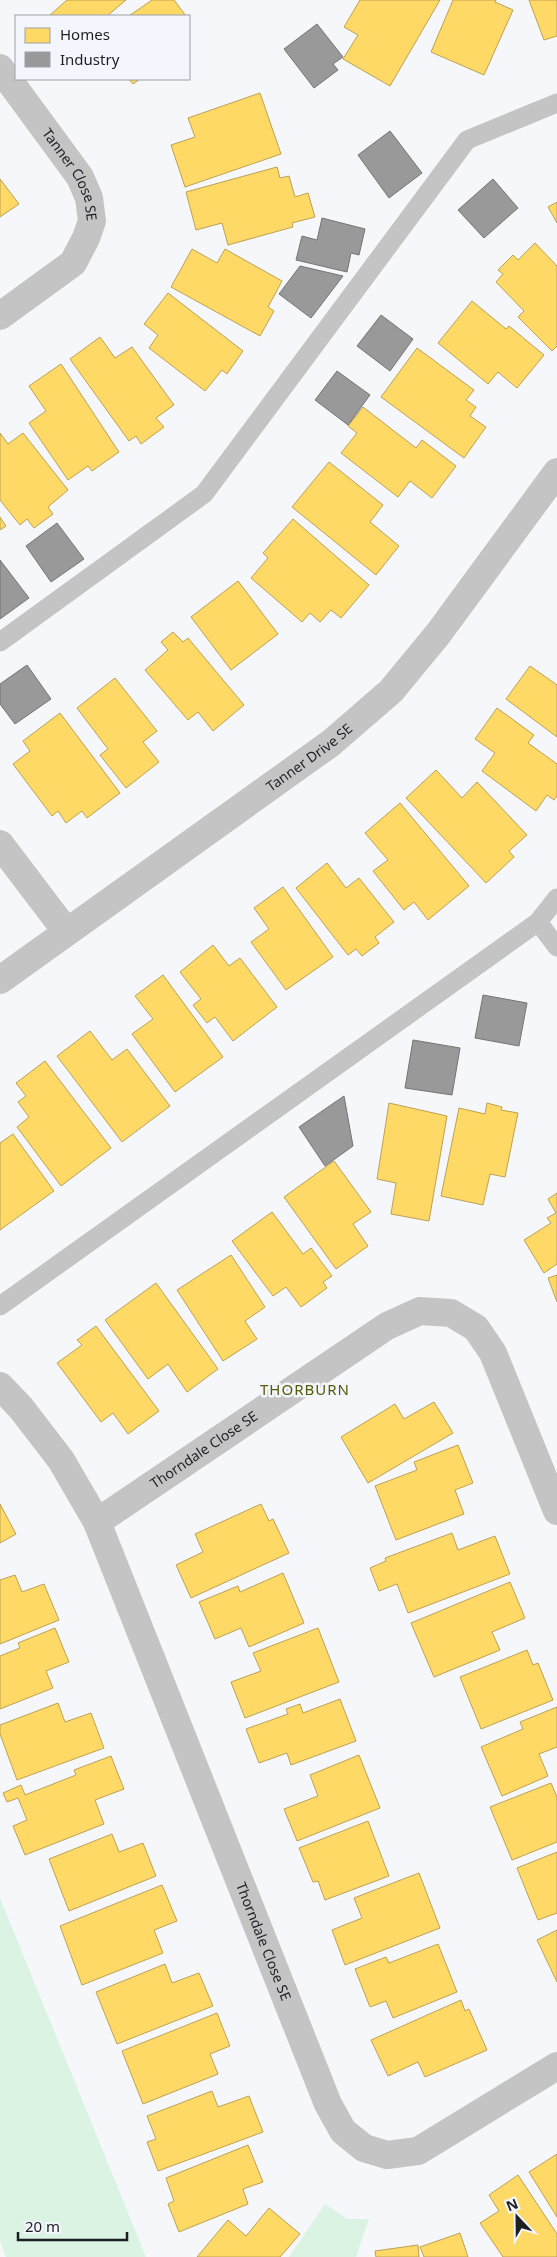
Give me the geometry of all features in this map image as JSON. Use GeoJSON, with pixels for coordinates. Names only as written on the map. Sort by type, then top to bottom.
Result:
{"type":"FeatureCollection","features":[{"type":"Feature","properties":{"kind":"street","name":"Tanner Close SE"},"geometry":{"type":"LineString","coordinates":[[0,68],[80,177],[89,198],[92,221],[86,238],[73,263],[0,316]]}},
{"type":"Feature","properties":{"kind":"street","name":"Tanner Drive SE"},"geometry":{"type":"LineString","coordinates":[[0,980],[331,743],[391,691],[438,634],[557,472]]}},
{"type":"Feature","properties":{"kind":"street"},"geometry":{"type":"LineString","coordinates":[[0,844],[66,931]]}},
{"type":"Feature","properties":{"kind":"street","name":"Thorndale Close SE"},"geometry":{"type":"LineString","coordinates":[[97,1522],[387,1326],[420,1311],[451,1313],[476,1328],[493,1353],[557,1511]]}},
{"type":"Feature","properties":{"kind":"street","name":"Thorndale Close SE"},"geometry":{"type":"LineString","coordinates":[[0,1386],[21,1408],[61,1460],[97,1522],[328,2104],[344,2131],[364,2148],[387,2155],[418,2151],[557,2066]]}},
{"type":"Feature","properties":{"kind":"lane"},"geometry":{"type":"LineString","coordinates":[[0,642],[204,494],[467,140],[557,103]]}},
{"type":"Feature","properties":{"kind":"lane"},"geometry":{"type":"LineString","coordinates":[[0,1306],[538,922],[557,898]]}},
{"type":"Feature","properties":{"kind":"lane"},"geometry":{"type":"LineString","coordinates":[[538,922],[557,947]]}},
{"type":"Feature","properties":{"kind":"green space"},"geometry":{"type":"Polygon","coordinates":[[[0,1898],[146,2257],[6,2257],[0,2241],[0,1898]]]}},
{"type":"Feature","properties":{"kind":"green space"},"geometry":{"type":"Polygon","coordinates":[[[325,2204],[347,2219],[369,2219],[356,2257],[289,2257],[325,2204]]]}},
{"type":"Feature","properties":{"kind":"building: Homes"},"geometry":{"type":"Polygon","coordinates":[[[67,0],[126,0],[108,15],[50,15],[67,0]]]}},
{"type":"Feature","properties":{"kind":"building: Homes"},"geometry":{"type":"Polygon","coordinates":[[[152,0],[174,0],[185,15],[130,15],[152,0]]]}},
{"type":"Feature","properties":{"kind":"building: Homes"},"geometry":{"type":"Polygon","coordinates":[[[360,0],[440,0],[390,86],[343,59],[358,35],[344,27],[360,0]]]}},
{"type":"Feature","properties":{"kind":"building: Homes"},"geometry":{"type":"Polygon","coordinates":[[[453,0],[496,0],[495,2],[513,10],[484,75],[431,52],[453,0]]]}},
{"type":"Feature","properties":{"kind":"building: Homes"},"geometry":{"type":"Polygon","coordinates":[[[529,0],[557,0],[557,36],[544,40],[529,0]]]}},
{"type":"Feature","properties":{"kind":"building: Homes"},"geometry":{"type":"Polygon","coordinates":[[[130,80],[139,80],[133,84],[130,80]]]}},
{"type":"Feature","properties":{"kind":"building: Homes"},"geometry":{"type":"Polygon","coordinates":[[[260,93],[281,154],[185,187],[171,145],[195,137],[188,118],[260,93]]]}},
{"type":"Feature","properties":{"kind":"building: Homes"},"geometry":{"type":"Polygon","coordinates":[[[277,167],[280,178],[289,176],[295,197],[308,193],[315,217],[292,223],[293,227],[228,245],[222,223],[196,230],[186,192],[277,167]]]}},
{"type":"Feature","properties":{"kind":"building: Homes"},"geometry":{"type":"Polygon","coordinates":[[[0,179],[19,204],[0,217],[0,179]]]}},
{"type":"Feature","properties":{"kind":"building: Homes"},"geometry":{"type":"Polygon","coordinates":[[[557,202],[557,223],[548,207],[557,202]]]}},
{"type":"Feature","properties":{"kind":"building: Homes"},"geometry":{"type":"Polygon","coordinates":[[[535,243],[557,266],[557,346],[552,351],[518,317],[524,311],[496,282],[503,274],[498,270],[513,255],[518,260],[535,243]]]}},
{"type":"Feature","properties":{"kind":"building: Homes"},"geometry":{"type":"Polygon","coordinates":[[[192,249],[217,263],[225,249],[282,281],[268,307],[274,311],[260,336],[171,287],[192,249]]]}},
{"type":"Feature","properties":{"kind":"building: Homes"},"geometry":{"type":"Polygon","coordinates":[[[168,293],[243,351],[227,374],[222,370],[205,391],[149,348],[158,335],[144,324],[168,293]]]}},
{"type":"Feature","properties":{"kind":"building: Homes"},"geometry":{"type":"Polygon","coordinates":[[[472,301],[506,329],[509,326],[544,355],[517,388],[498,372],[488,384],[438,343],[472,301]]]}},
{"type":"Feature","properties":{"kind":"building: Homes"},"geometry":{"type":"Polygon","coordinates":[[[100,337],[115,358],[132,347],[174,405],[156,418],[164,427],[141,444],[136,436],[129,441],[70,359],[100,337]]]}},
{"type":"Feature","properties":{"kind":"building: Homes"},"geometry":{"type":"Polygon","coordinates":[[[417,348],[474,390],[466,400],[476,407],[470,416],[486,427],[464,458],[381,397],[417,348]]]}},
{"type":"Feature","properties":{"kind":"building: Homes"},"geometry":{"type":"Polygon","coordinates":[[[61,364],[119,452],[92,471],[88,466],[68,480],[29,423],[46,411],[29,386],[61,364]]]}},
{"type":"Feature","properties":{"kind":"building: Homes"},"geometry":{"type":"Polygon","coordinates":[[[363,407],[416,448],[422,440],[456,466],[432,498],[410,481],[398,497],[341,453],[357,433],[348,426],[363,407]]]}},
{"type":"Feature","properties":{"kind":"building: Homes"},"geometry":{"type":"Polygon","coordinates":[[[0,433],[8,444],[23,433],[68,490],[48,507],[53,514],[34,528],[27,519],[20,525],[0,500],[0,433]]]}},
{"type":"Feature","properties":{"kind":"building: Homes"},"geometry":{"type":"Polygon","coordinates":[[[329,462],[383,505],[370,522],[399,546],[376,575],[292,507],[329,462]]]}},
{"type":"Feature","properties":{"kind":"building: Homes"},"geometry":{"type":"Polygon","coordinates":[[[0,517],[6,526],[0,530],[0,517]]]}},
{"type":"Feature","properties":{"kind":"building: Homes"},"geometry":{"type":"Polygon","coordinates":[[[293,519],[369,585],[341,618],[331,610],[320,622],[310,613],[302,622],[251,578],[268,558],[263,553],[293,519]]]}},
{"type":"Feature","properties":{"kind":"building: Homes"},"geometry":{"type":"Polygon","coordinates":[[[238,581],[278,634],[231,670],[191,617],[238,581]]]}},
{"type":"Feature","properties":{"kind":"building: Homes"},"geometry":{"type":"Polygon","coordinates":[[[173,632],[183,642],[188,638],[244,705],[213,731],[198,712],[188,720],[145,670],[168,650],[161,642],[173,632]]]}},
{"type":"Feature","properties":{"kind":"building: Homes"},"geometry":{"type":"Polygon","coordinates":[[[530,666],[557,685],[557,737],[506,699],[530,666]]]}},
{"type":"Feature","properties":{"kind":"building: Homes"},"geometry":{"type":"Polygon","coordinates":[[[115,678],[157,731],[143,742],[159,762],[126,788],[100,755],[108,749],[77,708],[115,678]]]}},
{"type":"Feature","properties":{"kind":"building: Homes"},"geometry":{"type":"Polygon","coordinates":[[[497,708],[534,735],[528,743],[557,764],[557,796],[554,800],[547,795],[536,811],[482,771],[495,753],[475,739],[497,708]]]}},
{"type":"Feature","properties":{"kind":"building: Homes"},"geometry":{"type":"Polygon","coordinates":[[[60,713],[120,793],[87,818],[82,811],[66,823],[58,811],[52,816],[13,764],[30,751],[23,741],[60,713]]]}},
{"type":"Feature","properties":{"kind":"building: Homes"},"geometry":{"type":"Polygon","coordinates":[[[436,770],[462,798],[477,782],[527,835],[509,851],[514,857],[486,883],[406,798],[436,770]]]}},
{"type":"Feature","properties":{"kind":"building: Homes"},"geometry":{"type":"Polygon","coordinates":[[[400,803],[469,886],[428,920],[414,902],[404,910],[373,871],[388,860],[365,833],[400,803]]]}},
{"type":"Feature","properties":{"kind":"building: Homes"},"geometry":{"type":"Polygon","coordinates":[[[327,863],[346,888],[359,878],[394,922],[375,937],[379,943],[362,956],[356,949],[348,955],[296,888],[327,863]]]}},
{"type":"Feature","properties":{"kind":"building: Homes"},"geometry":{"type":"Polygon","coordinates":[[[283,887],[333,957],[286,990],[251,942],[269,929],[254,908],[283,887]]]}},
{"type":"Feature","properties":{"kind":"building: Homes"},"geometry":{"type":"Polygon","coordinates":[[[213,945],[229,966],[240,958],[277,1007],[233,1041],[215,1017],[207,1023],[193,1005],[201,999],[180,972],[213,945]]]}},
{"type":"Feature","properties":{"kind":"building: Homes"},"geometry":{"type":"Polygon","coordinates":[[[163,975],[223,1057],[175,1092],[132,1034],[153,1019],[135,996],[163,975]]]}},
{"type":"Feature","properties":{"kind":"building: Homes"},"geometry":{"type":"Polygon","coordinates":[[[90,1031],[112,1060],[127,1049],[170,1106],[122,1142],[57,1056],[90,1031]]]}},
{"type":"Feature","properties":{"kind":"building: Homes"},"geometry":{"type":"Polygon","coordinates":[[[45,1061],[111,1148],[61,1186],[17,1127],[29,1117],[18,1102],[26,1096],[16,1083],[45,1061]]]}},
{"type":"Feature","properties":{"kind":"building: Homes"},"geometry":{"type":"Polygon","coordinates":[[[389,1103],[447,1116],[429,1221],[391,1214],[396,1183],[377,1179],[389,1103]]]}},
{"type":"Feature","properties":{"kind":"building: Homes"},"geometry":{"type":"Polygon","coordinates":[[[487,1103],[502,1107],[501,1110],[518,1113],[505,1177],[490,1174],[483,1205],[441,1196],[459,1108],[485,1114],[487,1103]]]}},
{"type":"Feature","properties":{"kind":"building: Homes"},"geometry":{"type":"Polygon","coordinates":[[[13,1134],[54,1191],[0,1230],[0,1143],[13,1134]]]}},
{"type":"Feature","properties":{"kind":"building: Homes"},"geometry":{"type":"Polygon","coordinates":[[[334,1161],[371,1212],[353,1224],[368,1246],[336,1269],[284,1197],[334,1161]]]}},
{"type":"Feature","properties":{"kind":"building: Homes"},"geometry":{"type":"Polygon","coordinates":[[[557,1193],[557,1264],[544,1273],[524,1240],[551,1223],[547,1218],[556,1213],[548,1199],[557,1193]]]}},
{"type":"Feature","properties":{"kind":"building: Homes"},"geometry":{"type":"Polygon","coordinates":[[[272,1212],[303,1254],[311,1248],[332,1276],[323,1282],[327,1288],[301,1307],[286,1287],[273,1296],[232,1241],[272,1212]]]}},
{"type":"Feature","properties":{"kind":"building: Homes"},"geometry":{"type":"Polygon","coordinates":[[[231,1255],[265,1307],[245,1321],[257,1339],[223,1361],[177,1290],[231,1255]]]}},
{"type":"Feature","properties":{"kind":"building: Homes"},"geometry":{"type":"Polygon","coordinates":[[[557,1275],[557,1302],[548,1278],[557,1275]]]}},
{"type":"Feature","properties":{"kind":"building: Homes"},"geometry":{"type":"Polygon","coordinates":[[[156,1283],[218,1369],[187,1392],[168,1364],[148,1379],[105,1320],[156,1283]]]}},
{"type":"Feature","properties":{"kind":"building: Homes"},"geometry":{"type":"Polygon","coordinates":[[[96,1326],[159,1411],[128,1434],[113,1413],[101,1422],[57,1363],[82,1345],[77,1340],[96,1326]]]}},
{"type":"Feature","properties":{"kind":"building: Homes"},"geometry":{"type":"Polygon","coordinates":[[[434,1402],[453,1433],[368,1483],[341,1437],[395,1404],[404,1419],[434,1402]]]}},
{"type":"Feature","properties":{"kind":"building: Homes"},"geometry":{"type":"Polygon","coordinates":[[[458,1445],[473,1483],[455,1490],[464,1514],[396,1540],[375,1486],[417,1470],[414,1462],[458,1445]]]}},
{"type":"Feature","properties":{"kind":"building: Homes"},"geometry":{"type":"Polygon","coordinates":[[[0,1504],[16,1534],[0,1543],[0,1504]]]}},
{"type":"Feature","properties":{"kind":"building: Homes"},"geometry":{"type":"Polygon","coordinates":[[[261,1504],[269,1521],[273,1519],[289,1553],[191,1598],[176,1565],[203,1552],[195,1534],[261,1504]]]}},
{"type":"Feature","properties":{"kind":"building: Homes"},"geometry":{"type":"Polygon","coordinates":[[[452,1533],[458,1550],[495,1536],[510,1574],[408,1613],[397,1584],[379,1591],[370,1568],[386,1561],[385,1558],[452,1533]]]}},
{"type":"Feature","properties":{"kind":"building: Homes"},"geometry":{"type":"Polygon","coordinates":[[[283,1573],[304,1623],[249,1647],[241,1628],[215,1639],[199,1602],[238,1586],[240,1592],[283,1573]]]}},
{"type":"Feature","properties":{"kind":"building: Homes"},"geometry":{"type":"Polygon","coordinates":[[[15,1575],[22,1592],[44,1584],[59,1620],[0,1644],[0,1580],[15,1575]]]}},
{"type":"Feature","properties":{"kind":"building: Homes"},"geometry":{"type":"Polygon","coordinates":[[[510,1582],[525,1618],[492,1632],[500,1650],[434,1677],[411,1623],[510,1582]]]}},
{"type":"Feature","properties":{"kind":"building: Homes"},"geometry":{"type":"Polygon","coordinates":[[[55,1628],[69,1662],[46,1671],[53,1688],[0,1709],[0,1656],[20,1648],[18,1643],[55,1628]]]}},
{"type":"Feature","properties":{"kind":"building: Homes"},"geometry":{"type":"Polygon","coordinates":[[[318,1628],[339,1682],[245,1718],[231,1682],[261,1671],[253,1653],[318,1628]]]}},
{"type":"Feature","properties":{"kind":"building: Homes"},"geometry":{"type":"Polygon","coordinates":[[[527,1650],[533,1665],[538,1663],[553,1700],[481,1729],[460,1677],[527,1650]]]}},
{"type":"Feature","properties":{"kind":"building: Homes"},"geometry":{"type":"Polygon","coordinates":[[[340,1699],[356,1741],[291,1765],[287,1753],[259,1763],[246,1729],[288,1714],[286,1709],[300,1704],[303,1713],[340,1699]]]}},
{"type":"Feature","properties":{"kind":"building: Homes"},"geometry":{"type":"Polygon","coordinates":[[[58,1703],[65,1722],[91,1713],[104,1748],[17,1780],[0,1734],[0,1725],[58,1703]]]}},
{"type":"Feature","properties":{"kind":"building: Homes"},"geometry":{"type":"Polygon","coordinates":[[[557,1707],[557,1747],[539,1754],[548,1776],[502,1796],[481,1747],[523,1729],[520,1722],[557,1707]]]}},
{"type":"Feature","properties":{"kind":"building: Homes"},"geometry":{"type":"Polygon","coordinates":[[[359,1755],[380,1808],[297,1841],[284,1809],[318,1796],[310,1775],[359,1755]]]}},
{"type":"Feature","properties":{"kind":"building: Homes"},"geometry":{"type":"Polygon","coordinates":[[[111,1756],[124,1789],[95,1800],[104,1824],[25,1855],[13,1826],[27,1820],[18,1798],[7,1802],[3,1793],[21,1785],[25,1795],[76,1775],[74,1770],[111,1756]]]}},
{"type":"Feature","properties":{"kind":"building: Homes"},"geometry":{"type":"Polygon","coordinates":[[[551,1783],[557,1797],[557,1842],[512,1860],[490,1807],[551,1783]]]}},
{"type":"Feature","properties":{"kind":"building: Homes"},"geometry":{"type":"Polygon","coordinates":[[[368,1821],[389,1876],[325,1900],[318,1881],[313,1882],[299,1848],[368,1821]]]}},
{"type":"Feature","properties":{"kind":"building: Homes"},"geometry":{"type":"Polygon","coordinates":[[[112,1834],[119,1852],[143,1843],[156,1876],[69,1911],[49,1859],[112,1834]]]}},
{"type":"Feature","properties":{"kind":"building: Homes"},"geometry":{"type":"Polygon","coordinates":[[[557,1852],[557,1913],[538,1920],[517,1868],[557,1852]]]}},
{"type":"Feature","properties":{"kind":"building: Homes"},"geometry":{"type":"Polygon","coordinates":[[[419,1873],[440,1928],[345,1965],[332,1930],[362,1918],[354,1898],[419,1873]]]}},
{"type":"Feature","properties":{"kind":"building: Homes"},"geometry":{"type":"Polygon","coordinates":[[[162,1885],[177,1921],[154,1930],[163,1953],[82,1985],[60,1926],[162,1885]]]}},
{"type":"Feature","properties":{"kind":"building: Homes"},"geometry":{"type":"Polygon","coordinates":[[[557,1930],[557,1982],[537,1940],[557,1930]]]}},
{"type":"Feature","properties":{"kind":"building: Homes"},"geometry":{"type":"Polygon","coordinates":[[[438,1944],[457,1992],[393,2018],[386,2001],[370,2007],[355,1969],[386,1957],[389,1963],[438,1944]]]}},
{"type":"Feature","properties":{"kind":"building: Homes"},"geometry":{"type":"Polygon","coordinates":[[[165,1964],[172,1983],[199,1973],[213,2006],[117,2044],[96,1992],[165,1964]]]}},
{"type":"Feature","properties":{"kind":"building: Homes"},"geometry":{"type":"Polygon","coordinates":[[[461,2000],[465,2011],[469,2009],[487,2050],[425,2077],[418,2062],[388,2076],[371,2040],[461,2000]]]}},
{"type":"Feature","properties":{"kind":"building: Homes"},"geometry":{"type":"Polygon","coordinates":[[[217,2013],[230,2046],[210,2054],[218,2074],[143,2104],[122,2051],[217,2013]]]}},
{"type":"Feature","properties":{"kind":"building: Homes"},"geometry":{"type":"Polygon","coordinates":[[[212,2091],[218,2107],[249,2096],[263,2132],[158,2171],[147,2142],[156,2139],[147,2116],[212,2091]]]}},
{"type":"Feature","properties":{"kind":"building: Homes"},"geometry":{"type":"Polygon","coordinates":[[[248,2145],[263,2182],[243,2189],[248,2204],[179,2232],[168,2204],[174,2201],[166,2178],[248,2145]]]}},
{"type":"Feature","properties":{"kind":"building: Homes"},"geometry":{"type":"Polygon","coordinates":[[[557,2154],[557,2217],[529,2172],[557,2154]]]}},
{"type":"Feature","properties":{"kind":"building: Homes"},"geometry":{"type":"Polygon","coordinates":[[[518,2175],[557,2234],[557,2257],[503,2257],[480,2223],[499,2211],[489,2195],[518,2175]]]}},
{"type":"Feature","properties":{"kind":"building: Homes"},"geometry":{"type":"Polygon","coordinates":[[[269,2208],[300,2234],[280,2257],[197,2257],[228,2220],[246,2236],[269,2208]]]}},
{"type":"Feature","properties":{"kind":"building: Homes"},"geometry":{"type":"Polygon","coordinates":[[[460,2233],[468,2257],[424,2257],[420,2247],[460,2233]]]}},
{"type":"Feature","properties":{"kind":"building: Homes"},"geometry":{"type":"Polygon","coordinates":[[[418,2245],[419,2257],[376,2257],[375,2251],[418,2245]]]}},
{"type":"Feature","properties":{"kind":"building: Industry"},"geometry":{"type":"Polygon","coordinates":[[[317,24],[343,57],[333,64],[338,70],[314,88],[284,49],[317,24]]]}},
{"type":"Feature","properties":{"kind":"building: Industry"},"geometry":{"type":"Polygon","coordinates":[[[390,131],[422,173],[389,198],[358,155],[390,131]]]}},
{"type":"Feature","properties":{"kind":"building: Industry"},"geometry":{"type":"Polygon","coordinates":[[[493,179],[518,208],[484,238],[458,210],[493,179]]]}},
{"type":"Feature","properties":{"kind":"building: Industry"},"geometry":{"type":"Polygon","coordinates":[[[322,218],[365,229],[359,255],[351,253],[347,272],[296,260],[302,236],[317,240],[322,218]]]}},
{"type":"Feature","properties":{"kind":"building: Industry"},"geometry":{"type":"Polygon","coordinates":[[[300,266],[343,276],[311,318],[279,294],[300,266]]]}},
{"type":"Feature","properties":{"kind":"building: Industry"},"geometry":{"type":"Polygon","coordinates":[[[381,315],[413,339],[390,371],[357,346],[381,315]]]}},
{"type":"Feature","properties":{"kind":"building: Industry"},"geometry":{"type":"Polygon","coordinates":[[[337,371],[370,395],[348,425],[315,400],[337,371]]]}},
{"type":"Feature","properties":{"kind":"building: Industry"},"geometry":{"type":"Polygon","coordinates":[[[57,523],[84,559],[51,582],[26,546],[57,523]]]}},
{"type":"Feature","properties":{"kind":"building: Industry"},"geometry":{"type":"Polygon","coordinates":[[[0,560],[29,598],[0,619],[0,560]]]}},
{"type":"Feature","properties":{"kind":"building: Industry"},"geometry":{"type":"Polygon","coordinates":[[[27,665],[51,699],[15,724],[0,704],[0,684],[27,665]]]}},
{"type":"Feature","properties":{"kind":"building: Industry"},"geometry":{"type":"Polygon","coordinates":[[[483,995],[527,1003],[519,1046],[475,1038],[483,995]]]}},
{"type":"Feature","properties":{"kind":"building: Industry"},"geometry":{"type":"Polygon","coordinates":[[[413,1040],[460,1048],[452,1095],[405,1088],[413,1040]]]}},
{"type":"Feature","properties":{"kind":"building: Industry"},"geometry":{"type":"Polygon","coordinates":[[[344,1096],[353,1146],[325,1166],[299,1127],[344,1096]]]}},
{"type":"Feature","properties":{"kind":"district","name":"THORBURN"},"geometry":{"type":"Point","coordinates":[305,1390]}}]}
